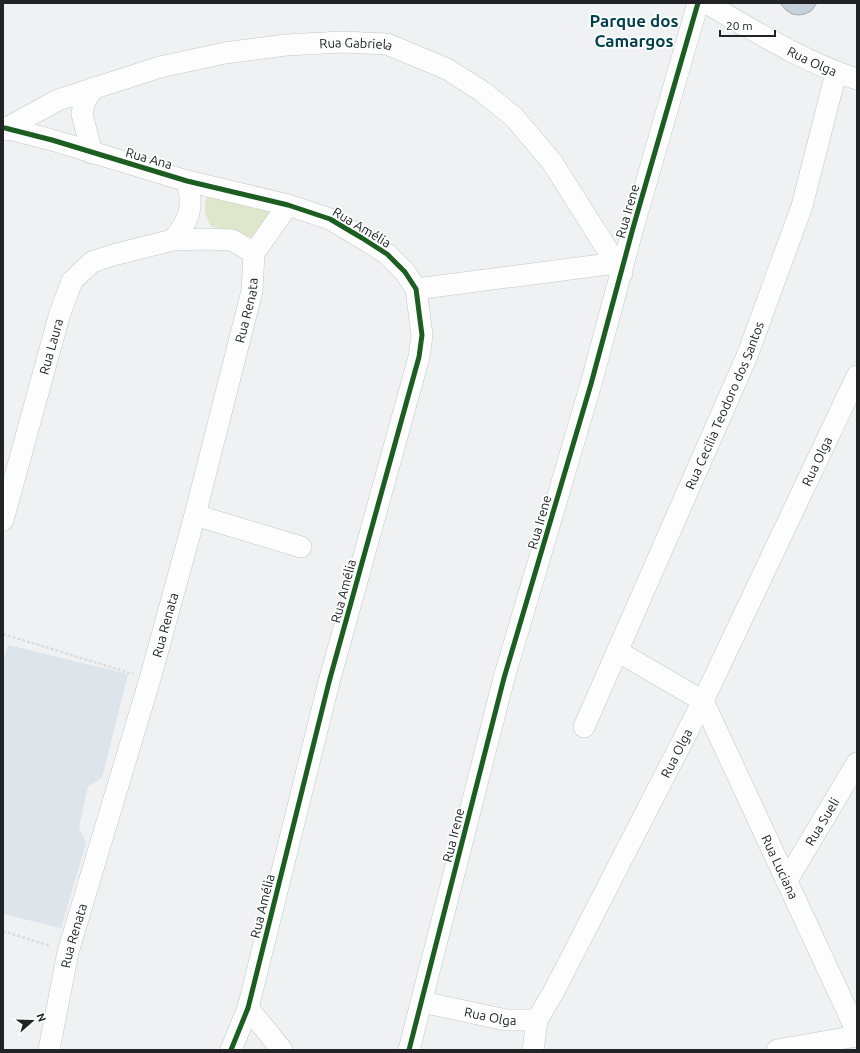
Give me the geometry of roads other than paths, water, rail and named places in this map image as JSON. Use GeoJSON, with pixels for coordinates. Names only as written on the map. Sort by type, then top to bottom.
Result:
{"type":"FeatureCollection","features":[{"type":"Feature","properties":{"kind":"street","name":"Rua Irene"},"geometry":{"type":"LineString","coordinates":[[409,1050],[504,678],[587,400],[619,268],[635,221],[698,3]]}},
{"type":"Feature","properties":{"kind":"street","name":"Rua Olga"},"geometry":{"type":"LineString","coordinates":[[706,3],[797,55],[857,80]]}},
{"type":"Feature","properties":{"kind":"street","name":"Rua Gabriela"},"geometry":{"type":"LineString","coordinates":[[4,129],[58,100],[160,67],[225,54],[286,45],[335,42],[387,44],[448,69],[483,92],[514,117],[552,162],[619,268]]}},
{"type":"Feature","properties":{"kind":"street","name":"Rua Cecilia Teodoro dos Santos"},"geometry":{"type":"LineString","coordinates":[[584,728],[748,356],[802,206],[836,72]]}},
{"type":"Feature","properties":{"kind":"street"},"geometry":{"type":"LineString","coordinates":[[92,153],[82,114],[84,103],[93,88]]}},
{"type":"Feature","properties":{"kind":"street","name":"Rua Ana"},"geometry":{"type":"LineString","coordinates":[[4,129],[52,140],[187,181],[288,205]]}},
{"type":"Feature","properties":{"kind":"street"},"geometry":{"type":"LineString","coordinates":[[172,240],[184,227],[189,214],[191,202],[187,181]]}},
{"type":"Feature","properties":{"kind":"street"},"geometry":{"type":"LineString","coordinates":[[254,253],[288,205]]}},
{"type":"Feature","properties":{"kind":"street","name":"Rua Amélia"},"geometry":{"type":"LineString","coordinates":[[231,1050],[248,1008],[329,682],[419,356],[422,335],[416,289],[405,272],[387,254],[330,219],[288,205]]}},
{"type":"Feature","properties":{"kind":"street","name":"Rua Laura"},"geometry":{"type":"LineString","coordinates":[[3,520],[60,313],[72,281],[92,262],[172,240],[232,240],[254,253]]}},
{"type":"Feature","properties":{"kind":"street","name":"Rua Renata"},"geometry":{"type":"LineString","coordinates":[[49,1050],[68,952],[150,679],[252,291],[254,253]]}},
{"type":"Feature","properties":{"kind":"street"},"geometry":{"type":"LineString","coordinates":[[416,289],[619,268]]}},
{"type":"Feature","properties":{"kind":"street","name":"Rua Olga"},"geometry":{"type":"LineString","coordinates":[[422,1002],[506,1020],[537,1020],[554,991],[703,701],[857,376]]}},
{"type":"Feature","properties":{"kind":"street"},"geometry":{"type":"LineString","coordinates":[[194,515],[301,547]]}},
{"type":"Feature","properties":{"kind":"street"},"geometry":{"type":"LineString","coordinates":[[617,651],[703,701]]}},
{"type":"Feature","properties":{"kind":"street","name":"Rua Luciana"},"geometry":{"type":"LineString","coordinates":[[703,701],[857,1032]]}},
{"type":"Feature","properties":{"kind":"street","name":"Rua Sueli"},"geometry":{"type":"LineString","coordinates":[[787,880],[857,764]]}},
{"type":"Feature","properties":{"kind":"street"},"geometry":{"type":"LineString","coordinates":[[248,1008],[282,1050]]}},
{"type":"Feature","properties":{"kind":"street"},"geometry":{"type":"LineString","coordinates":[[533,1050],[537,1020]]}},
{"type":"Feature","properties":{"kind":"street"},"geometry":{"type":"LineString","coordinates":[[777,1050],[857,1036]]}},
{"type":"Feature","properties":{"kind":"district","name":"Parque dos Camargos"},"geometry":{"type":"Point","coordinates":[634,30]}}]}
